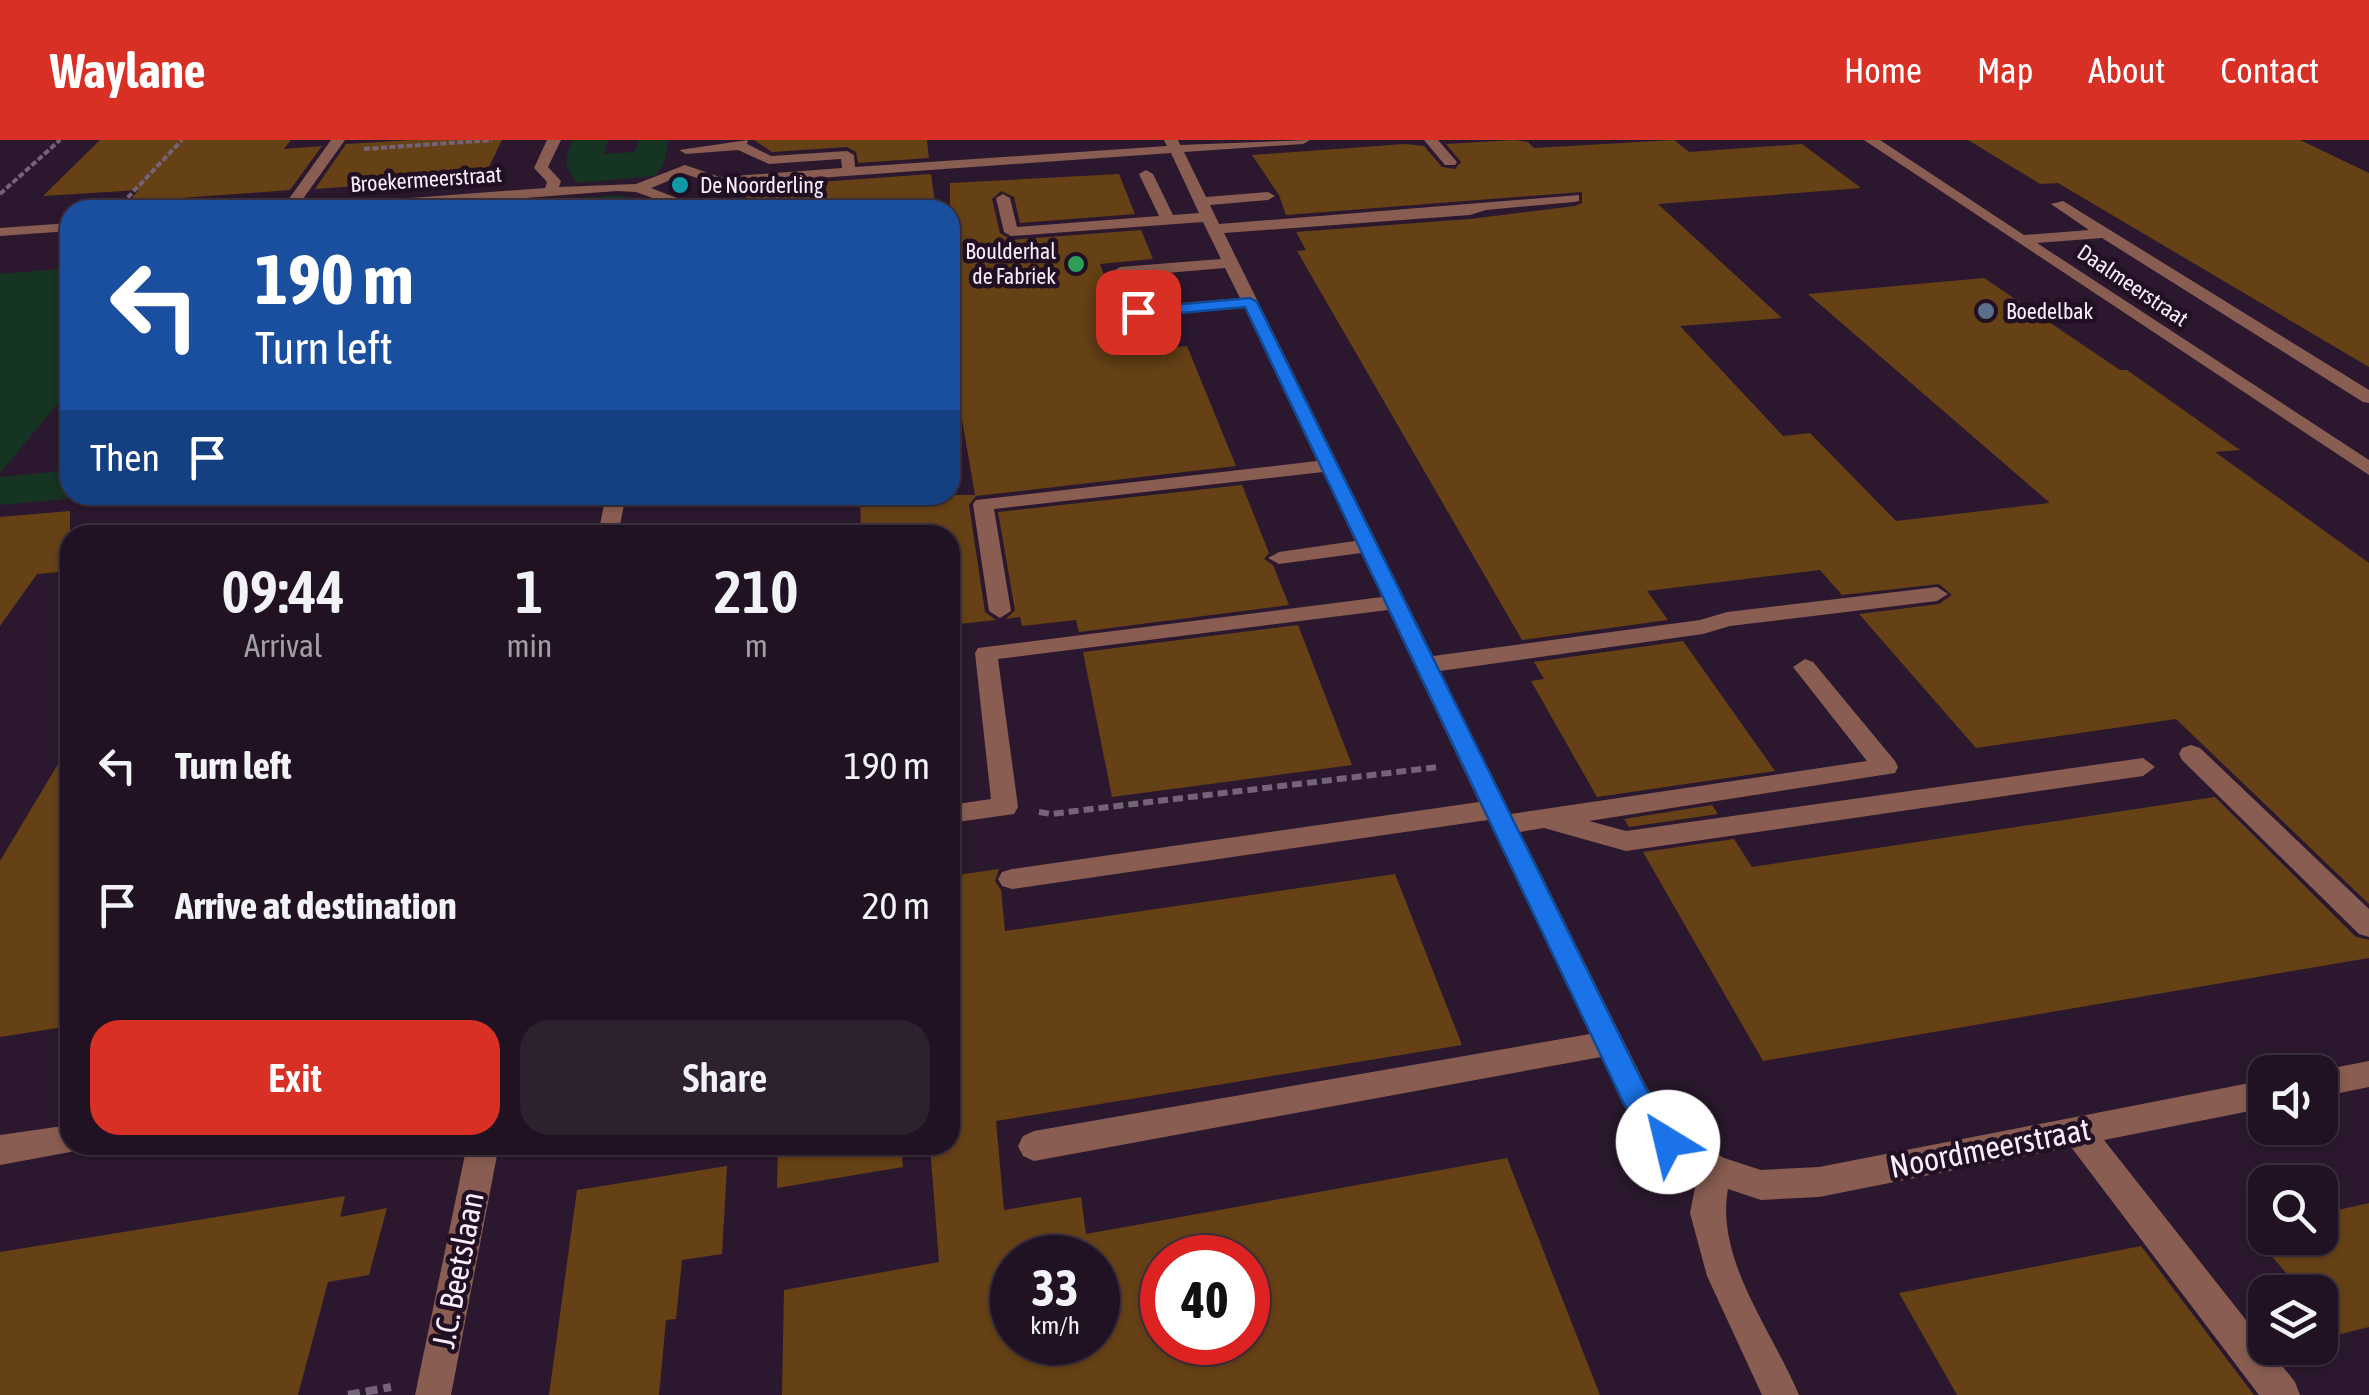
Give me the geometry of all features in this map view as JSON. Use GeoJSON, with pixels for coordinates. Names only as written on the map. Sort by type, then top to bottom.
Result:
{"type":"FeatureCollection","features":[{"type":"Feature","properties":{"kind":"street","name":"Broekermeerstraat"},"geometry":{"type":"LineString","coordinates":[[551,192],[554,181],[541,168],[554,140]]}},
{"type":"Feature","properties":{"kind":"street"},"geometry":{"type":"LineString","coordinates":[[703,188],[718,181],[849,172],[944,159],[1100,147],[1304,140]]}},
{"type":"Feature","properties":{"kind":"street"},"geometry":{"type":"LineString","coordinates":[[1431,140],[1450,162]]}},
{"type":"Feature","properties":{"kind":"street","name":"Daalmeerstraat"},"geometry":{"type":"LineString","coordinates":[[1872,140],[2369,470]]}},
{"type":"Feature","properties":{"kind":"street"},"geometry":{"type":"LineString","coordinates":[[685,169],[686,145],[740,143],[768,160],[847,155],[849,172]]}},
{"type":"Feature","properties":{"kind":"street","name":"Noordmeerstraat"},"geometry":{"type":"LineString","coordinates":[[1173,145],[1634,1096],[1668,1142],[1715,1170],[1762,1185],[1819,1182],[2248,1097]]}},
{"type":"Feature","properties":{"kind":"street"},"geometry":{"type":"LineString","coordinates":[[295,200],[334,146]]}},
{"type":"Feature","properties":{"kind":"street"},"geometry":{"type":"LineString","coordinates":[[638,188],[685,169],[718,181]]}},
{"type":"Feature","properties":{"kind":"street"},"geometry":{"type":"LineString","coordinates":[[1146,174],[1168,220]]}},
{"type":"Feature","properties":{"kind":"street","name":"Broekermeerstraat"},"geometry":{"type":"LineString","coordinates":[[441,200],[638,188]]}},
{"type":"Feature","properties":{"kind":"street"},"geometry":{"type":"LineString","coordinates":[[638,188],[661,200]]}},
{"type":"Feature","properties":{"kind":"street"},"geometry":{"type":"LineString","coordinates":[[680,200],[687,194]]}},
{"type":"Feature","properties":{"kind":"street"},"geometry":{"type":"LineString","coordinates":[[1208,216],[1268,196]]}},
{"type":"Feature","properties":{"kind":"street"},"geometry":{"type":"LineString","coordinates":[[1003,198],[1011,232],[1208,216],[1470,211],[1484,206],[1574,198]]}},
{"type":"Feature","properties":{"kind":"street"},"geometry":{"type":"LineString","coordinates":[[2058,204],[2369,398]]}},
{"type":"Feature","properties":{"kind":"street"},"geometry":{"type":"LineString","coordinates":[[0,232],[60,228]]}},
{"type":"Feature","properties":{"kind":"street"},"geometry":{"type":"LineString","coordinates":[[2024,240],[2104,233]]}},
{"type":"Feature","properties":{"kind":"street"},"geometry":{"type":"LineString","coordinates":[[1120,272],[1231,263]]}},
{"type":"Feature","properties":{"kind":"street"},"geometry":{"type":"LineString","coordinates":[[1138,312],[1250,302]]}},
{"type":"Feature","properties":{"kind":"street"},"geometry":{"type":"LineString","coordinates":[[1000,610],[983,504],[1329,466]]}},
{"type":"Feature","properties":{"kind":"street"},"geometry":{"type":"LineString","coordinates":[[1279,558],[1368,546]]}},
{"type":"Feature","properties":{"kind":"street"},"geometry":{"type":"LineString","coordinates":[[1426,664],[1704,627],[1727,619],[1937,594]]}},
{"type":"Feature","properties":{"kind":"street"},"geometry":{"type":"LineString","coordinates":[[960,813],[1005,806],[986,653],[1396,602]]}},
{"type":"Feature","properties":{"kind":"street"},"geometry":{"type":"LineString","coordinates":[[1012,878],[1500,817],[1544,819],[1886,768],[1805,667]]}},
{"type":"Feature","properties":{"kind":"street"},"geometry":{"type":"LineString","coordinates":[[2190,754],[2369,926]]}},
{"type":"Feature","properties":{"kind":"street"},"geometry":{"type":"LineString","coordinates":[[1544,819],[1626,841],[2143,766]]}},
{"type":"Feature","properties":{"kind":"street"},"geometry":{"type":"LineString","coordinates":[[1034,1146],[1610,1043]]}},
{"type":"Feature","properties":{"kind":"street"},"geometry":{"type":"LineString","coordinates":[[2338,1080],[2369,1074]]}},
{"type":"Feature","properties":{"kind":"street"},"geometry":{"type":"LineString","coordinates":[[2078,1130],[2282,1395]]}},
{"type":"Feature","properties":{"kind":"street"},"geometry":{"type":"LineString","coordinates":[[0,1150],[60,1141]]}},
{"type":"Feature","properties":{"kind":"street","name":"J.C. Beetslaan"},"geometry":{"type":"LineString","coordinates":[[433,1395],[481,1155]]}},
{"type":"Feature","properties":{"kind":"street"},"geometry":{"type":"LineString","coordinates":[[1715,1170],[1707,1213],[1724,1276],[1780,1395]]}},
{"type":"Feature","properties":{"kind":"path"},"geometry":{"type":"LineString","coordinates":[[0,194],[60,140]]}},
{"type":"Feature","properties":{"kind":"path"},"geometry":{"type":"LineString","coordinates":[[125,200],[182,140]]}},
{"type":"Feature","properties":{"kind":"path"},"geometry":{"type":"LineString","coordinates":[[334,146],[492,140]]}},
{"type":"Feature","properties":{"kind":"path"},"geometry":{"type":"LineString","coordinates":[[1005,806],[1051,814],[1474,762]]}},
{"type":"Feature","properties":{"kind":"green space"},"geometry":{"type":"Polygon","coordinates":[[[573,140],[608,140],[604,154],[635,152],[639,140],[669,140],[663,166],[654,176],[578,183],[566,163],[573,140]]]}},
{"type":"Feature","properties":{"kind":"green space"},"geometry":{"type":"Polygon","coordinates":[[[620,195],[641,200],[545,200],[620,195]]]}},
{"type":"Feature","properties":{"kind":"green space"},"geometry":{"type":"Polygon","coordinates":[[[60,269],[60,401],[0,473],[0,274],[60,269]]]}},
{"type":"Feature","properties":{"kind":"green space"},"geometry":{"type":"Polygon","coordinates":[[[60,471],[60,499],[0,505],[0,477],[60,471]]]}},
{"type":"Feature","properties":{"kind":"building"},"geometry":{"type":"Polygon","coordinates":[[[100,140],[291,140],[284,149],[322,146],[290,190],[155,200],[130,200],[139,190],[43,196],[100,140]]]}},
{"type":"Feature","properties":{"kind":"building"},"geometry":{"type":"Polygon","coordinates":[[[502,140],[484,177],[315,189],[346,144],[502,140]]]}},
{"type":"Feature","properties":{"kind":"building"},"geometry":{"type":"Polygon","coordinates":[[[754,140],[927,140],[929,158],[858,163],[856,152],[847,147],[772,152],[754,140]]]}},
{"type":"Feature","properties":{"kind":"building"},"geometry":{"type":"Polygon","coordinates":[[[1674,140],[1689,152],[1802,144],[1861,188],[1658,204],[1782,318],[1680,326],[1783,436],[1810,433],[1896,521],[2050,503],[1808,294],[1984,278],[2120,370],[2127,370],[2240,450],[2215,452],[2369,563],[2369,904],[2176,719],[1976,748],[1859,614],[1939,604],[1952,595],[1939,584],[1842,595],[1820,570],[1647,591],[1668,620],[1522,640],[1297,251],[1306,250],[1296,232],[1470,219],[1575,206],[1582,203],[1582,192],[1286,215],[1279,195],[1252,155],[1405,144],[1424,146],[1442,167],[1455,169],[1461,162],[1446,144],[1528,142],[1534,148],[1674,140]]]}},
{"type":"Feature","properties":{"kind":"building"},"geometry":{"type":"Polygon","coordinates":[[[1968,140],[2300,140],[2369,173],[2369,367],[2058,183],[2040,184],[1968,140]]]}},
{"type":"Feature","properties":{"kind":"building"},"geometry":{"type":"Polygon","coordinates":[[[931,174],[935,200],[745,200],[747,187],[931,174]]]}},
{"type":"Feature","properties":{"kind":"building"},"geometry":{"type":"Polygon","coordinates":[[[1119,174],[1135,214],[1020,223],[1014,197],[1001,191],[992,199],[1000,233],[1011,240],[1141,230],[1153,259],[1100,264],[1130,352],[1187,346],[1236,466],[976,496],[969,505],[985,612],[996,620],[960,624],[960,525],[861,525],[860,505],[960,505],[960,495],[975,495],[960,408],[960,200],[950,200],[950,183],[1119,174]]]}},
{"type":"Feature","properties":{"kind":"building"},"geometry":{"type":"Polygon","coordinates":[[[1242,485],[1269,553],[1264,559],[1273,565],[1289,605],[1079,632],[1076,620],[1022,626],[1020,617],[1006,619],[1015,610],[998,512],[1242,485]]]}},
{"type":"Feature","properties":{"kind":"building"},"geometry":{"type":"Polygon","coordinates":[[[70,511],[70,525],[60,525],[60,572],[37,574],[0,626],[0,517],[70,511]]]}},
{"type":"Feature","properties":{"kind":"building"},"geometry":{"type":"Polygon","coordinates":[[[1298,625],[1352,765],[1112,797],[1083,652],[1298,625]]]}},
{"type":"Feature","properties":{"kind":"building"},"geometry":{"type":"Polygon","coordinates":[[[1683,641],[1775,771],[1597,797],[1531,681],[1544,679],[1534,662],[1683,641]]]}},
{"type":"Feature","properties":{"kind":"building"},"geometry":{"type":"Polygon","coordinates":[[[60,761],[60,1028],[0,1037],[0,861],[60,761]]]}},
{"type":"Feature","properties":{"kind":"building"},"geometry":{"type":"Polygon","coordinates":[[[2215,797],[2356,937],[2369,940],[2369,958],[1763,1061],[1643,852],[1734,839],[1752,867],[2215,797]]]}},
{"type":"Feature","properties":{"kind":"building"},"geometry":{"type":"Polygon","coordinates":[[[1712,805],[1718,814],[1629,827],[1624,819],[1712,805]]]}},
{"type":"Feature","properties":{"kind":"building"},"geometry":{"type":"Polygon","coordinates":[[[999,869],[995,881],[1001,890],[1005,931],[1395,874],[1462,1045],[996,1121],[1004,1210],[1081,1197],[1086,1234],[1507,1158],[1600,1395],[782,1395],[784,1290],[939,1262],[931,1155],[960,1155],[960,875],[999,869]]]}},
{"type":"Feature","properties":{"kind":"building"},"geometry":{"type":"Polygon","coordinates":[[[778,1155],[902,1155],[903,1167],[777,1188],[778,1155]]]}},
{"type":"Feature","properties":{"kind":"building"},"geometry":{"type":"Polygon","coordinates":[[[727,1166],[722,1254],[682,1260],[676,1319],[666,1320],[659,1395],[549,1395],[577,1190],[727,1166]]]}},
{"type":"Feature","properties":{"kind":"building"},"geometry":{"type":"Polygon","coordinates":[[[345,1196],[340,1217],[387,1208],[369,1275],[328,1282],[298,1395],[0,1395],[0,1252],[345,1196]]]}},
{"type":"Feature","properties":{"kind":"building"},"geometry":{"type":"Polygon","coordinates":[[[2369,1203],[2369,1327],[2338,1335],[2338,1275],[2288,1275],[2271,1255],[2338,1255],[2338,1210],[2369,1203]]]}},
{"type":"Feature","properties":{"kind":"building"},"geometry":{"type":"Polygon","coordinates":[[[2141,1246],[2254,1395],[1957,1395],[1899,1293],[2141,1246]]]}},
{"type":"Feature","properties":{"kind":"place","name":"De Noorderling"},"geometry":{"type":"Point","coordinates":[680,185]}},
{"type":"Feature","properties":{"kind":"place","name":"Boulderhal de Fabriek"},"geometry":{"type":"Point","coordinates":[1076,264]}},
{"type":"Feature","properties":{"kind":"place","name":"Boedelbak"},"geometry":{"type":"Point","coordinates":[1986,311]}},
{"type":"Feature","properties":{"kind":"route"},"geometry":{"type":"LineString","coordinates":[[1138,312],[1250,302],[1634,1096],[1668,1142]]}}]}
